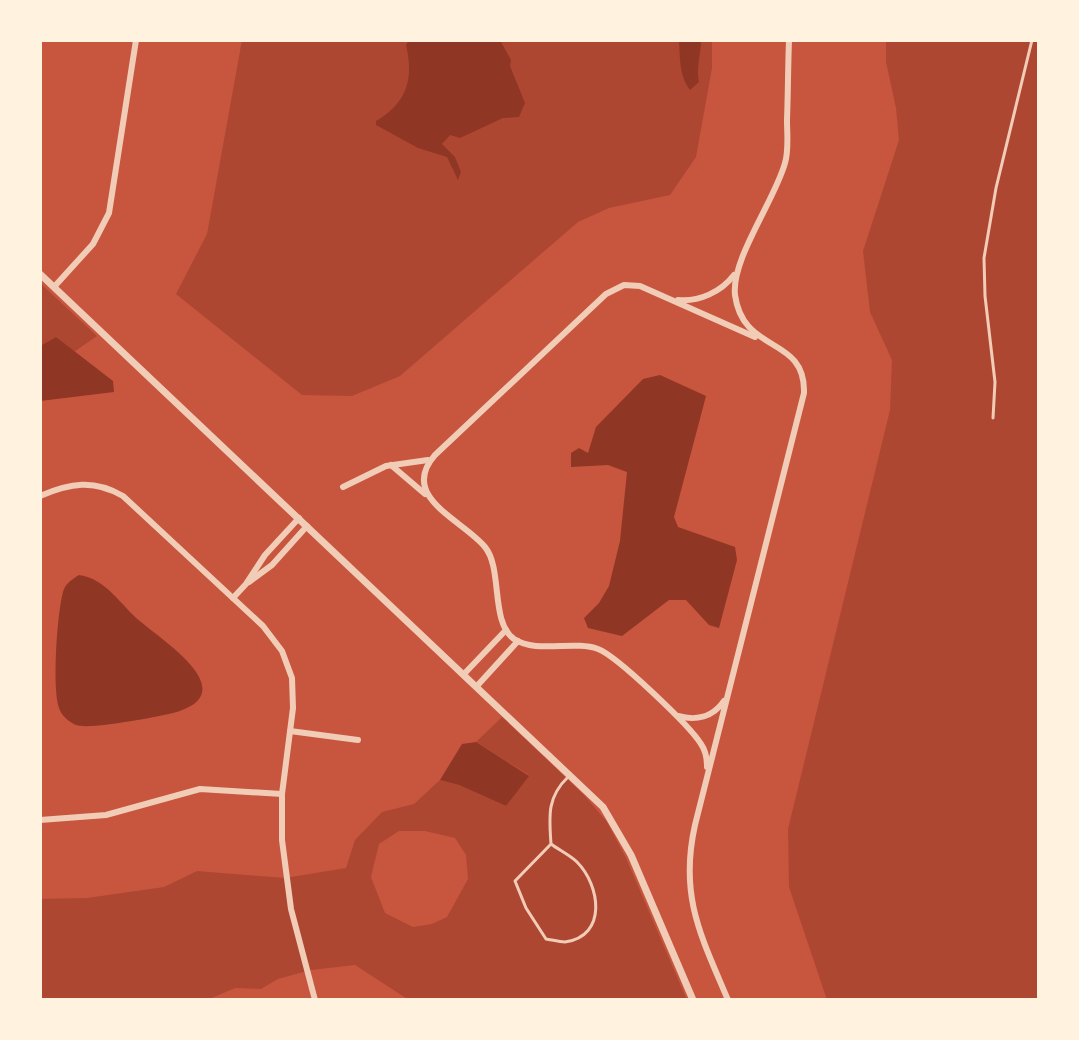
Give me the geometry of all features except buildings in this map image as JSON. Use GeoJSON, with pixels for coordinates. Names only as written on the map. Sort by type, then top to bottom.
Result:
{"type":"FeatureCollection","features":[{"type":"Feature","properties":{"kind":"street"},"geometry":{"type":"LineString","coordinates":[[54,287],[93,244],[109,213],[136,40]]}},
{"type":"Feature","properties":{"kind":"street"},"geometry":{"type":"LineString","coordinates":[[769,344],[753,334],[741,316],[735,288],[739,269],[786,159],[789,40]]}},
{"type":"Feature","properties":{"kind":"street"},"geometry":{"type":"LineString","coordinates":[[663,296],[684,301],[700,298],[724,286],[739,269]]}},
{"type":"Feature","properties":{"kind":"street"},"geometry":{"type":"LineString","coordinates":[[40,274],[603,807],[617,828],[693,1000]]}},
{"type":"Feature","properties":{"kind":"street"},"geometry":{"type":"LineString","coordinates":[[431,500],[424,489],[423,477],[435,455],[612,289],[632,284],[663,296],[784,350],[798,363],[805,381],[804,393],[691,842],[689,886],[696,922],[728,1000]]}},
{"type":"Feature","properties":{"kind":"street"},"geometry":{"type":"LineString","coordinates":[[343,487],[391,465],[422,462],[435,455]]}},
{"type":"Feature","properties":{"kind":"street"},"geometry":{"type":"LineString","coordinates":[[391,465],[488,552],[506,630],[518,641],[600,649],[610,655],[677,716],[702,746],[708,762],[707,777]]}},
{"type":"Feature","properties":{"kind":"street"},"geometry":{"type":"LineString","coordinates":[[40,496],[76,484],[93,484],[114,490],[132,502],[274,638],[288,664],[294,693],[282,794],[282,840],[288,894],[315,1000]]}},
{"type":"Feature","properties":{"kind":"street"},"geometry":{"type":"LineString","coordinates":[[233,598],[265,555],[299,518]]}},
{"type":"Feature","properties":{"kind":"street"},"geometry":{"type":"LineString","coordinates":[[246,584],[272,565],[307,526]]}},
{"type":"Feature","properties":{"kind":"street"},"geometry":{"type":"LineString","coordinates":[[464,674],[506,630]]}},
{"type":"Feature","properties":{"kind":"street"},"geometry":{"type":"LineString","coordinates":[[477,686],[518,641]]}},
{"type":"Feature","properties":{"kind":"street"},"geometry":{"type":"LineString","coordinates":[[677,716],[692,718],[707,715],[719,708],[728,695]]}},
{"type":"Feature","properties":{"kind":"street"},"geometry":{"type":"LineString","coordinates":[[290,731],[358,740]]}},
{"type":"Feature","properties":{"kind":"street"},"geometry":{"type":"LineString","coordinates":[[40,820],[106,815],[200,789],[282,794]]}},
{"type":"Feature","properties":{"kind":"lane"},"geometry":{"type":"LineString","coordinates":[[993,418],[995,382],[984,258],[996,188],[1032,40]]}},
{"type":"Feature","properties":{"kind":"lane"},"geometry":{"type":"LineString","coordinates":[[551,844],[578,863],[596,894],[595,921],[588,933],[565,942],[546,939],[526,908],[515,881],[551,844],[550,801],[557,787],[571,775]]}},
{"type":"Feature","properties":{"kind":"shaded area"},"geometry":{"type":"Polygon","coordinates":[[[242,40],[712,40],[712,68],[696,157],[670,195],[609,208],[578,222],[400,376],[352,396],[302,395],[176,294],[207,234],[242,40]]]}},
{"type":"Feature","properties":{"kind":"shaded area"},"geometry":{"type":"Polygon","coordinates":[[[409,40],[500,40],[511,60],[510,66],[525,103],[519,117],[503,118],[460,138],[450,135],[442,144],[455,157],[461,172],[458,180],[447,157],[418,148],[376,125],[376,121],[395,106],[406,89],[409,69],[406,45],[409,40]]]}},
{"type":"Feature","properties":{"kind":"shaded area"},"geometry":{"type":"Polygon","coordinates":[[[679,40],[701,40],[699,82],[690,90],[682,73],[679,40]]]}},
{"type":"Feature","properties":{"kind":"shaded area"},"geometry":{"type":"Polygon","coordinates":[[[886,40],[1039,40],[1039,1000],[827,1000],[789,887],[788,829],[890,410],[892,360],[870,312],[863,251],[899,140],[886,62],[886,40]]]}},
{"type":"Feature","properties":{"kind":"shaded area"},"geometry":{"type":"Polygon","coordinates":[[[40,283],[97,336],[74,352],[56,337],[40,346],[40,283]]]}},
{"type":"Feature","properties":{"kind":"shaded area"},"geometry":{"type":"Polygon","coordinates":[[[56,337],[113,381],[114,392],[40,401],[40,346],[56,337]]]}},
{"type":"Feature","properties":{"kind":"shaded area"},"geometry":{"type":"Polygon","coordinates":[[[660,375],[706,396],[674,517],[678,527],[735,547],[737,560],[719,628],[709,625],[686,600],[669,600],[622,636],[588,628],[584,618],[599,603],[609,586],[620,541],[627,472],[608,465],[571,467],[571,453],[579,448],[588,453],[596,427],[643,379],[660,375]]]}},
{"type":"Feature","properties":{"kind":"shaded area"},"geometry":{"type":"Polygon","coordinates":[[[79,575],[105,587],[193,668],[201,681],[202,694],[193,704],[165,715],[95,726],[76,725],[63,716],[56,685],[59,617],[64,589],[79,575]]]}},
{"type":"Feature","properties":{"kind":"shaded area"},"geometry":{"type":"Polygon","coordinates":[[[502,717],[584,795],[607,822],[626,858],[687,1000],[409,1000],[355,965],[311,970],[278,979],[261,989],[235,988],[207,1000],[40,1000],[40,899],[87,898],[164,887],[197,871],[285,878],[346,868],[355,840],[382,812],[414,804],[440,780],[506,806],[529,775],[476,742],[502,717]],[[399,831],[379,844],[371,877],[385,913],[413,927],[432,924],[447,917],[468,879],[466,855],[455,838],[425,831],[399,831]]]}},
{"type":"Feature","properties":{"kind":"shaded area"},"geometry":{"type":"Polygon","coordinates":[[[476,742],[529,776],[506,806],[440,780],[462,744],[476,742]]]}}]}
